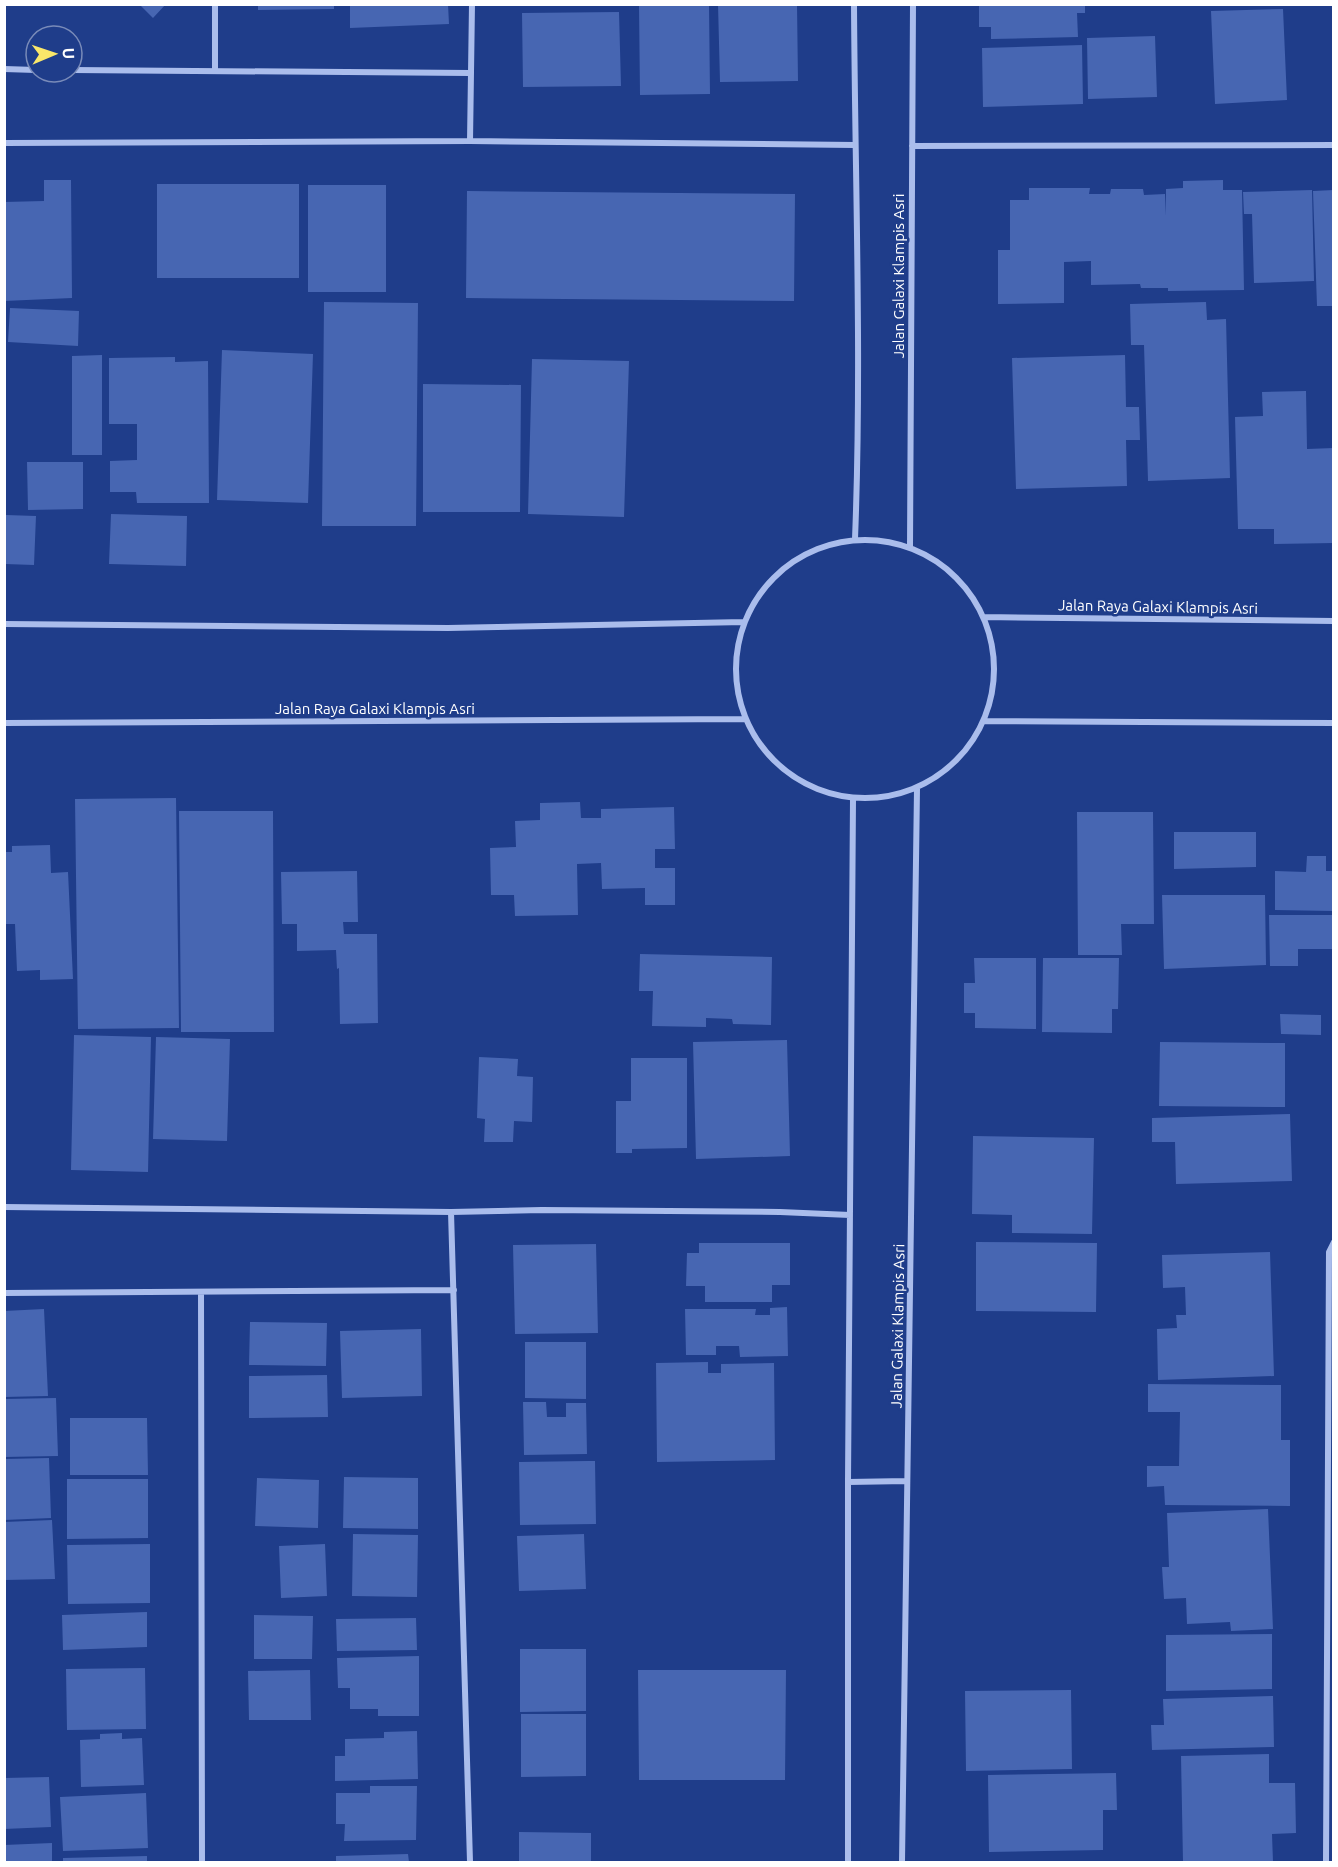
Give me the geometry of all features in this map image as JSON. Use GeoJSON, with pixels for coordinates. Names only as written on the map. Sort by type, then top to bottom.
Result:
{"type":"FeatureCollection","features":[{"type":"Feature","properties":{"kind":"street"},"geometry":{"type":"LineString","coordinates":[[214,4],[215,71]]}},
{"type":"Feature","properties":{"kind":"street"},"geometry":{"type":"LineString","coordinates":[[470,141],[472,4]]}},
{"type":"Feature","properties":{"kind":"street"},"geometry":{"type":"LineString","coordinates":[[854,4],[858,356],[855,539]]}},
{"type":"Feature","properties":{"kind":"street","name":"Jalan Galaxi Klampis Asri"},"geometry":{"type":"LineString","coordinates":[[910,547],[913,4]]}},
{"type":"Feature","properties":{"kind":"street"},"geometry":{"type":"LineString","coordinates":[[4,69],[24,70]]}},
{"type":"Feature","properties":{"kind":"street"},"geometry":{"type":"LineString","coordinates":[[84,70],[470,73]]}},
{"type":"Feature","properties":{"kind":"street"},"geometry":{"type":"LineString","coordinates":[[4,143],[470,141],[855,145]]}},
{"type":"Feature","properties":{"kind":"street"},"geometry":{"type":"LineString","coordinates":[[912,146],[1334,145]]}},
{"type":"Feature","properties":{"kind":"street"},"geometry":{"type":"LineString","coordinates":[[855,539],[883,540],[910,547],[954,574],[983,617],[994,668],[984,721],[957,761],[917,789],[885,798],[853,799],[808,786],[770,759],[745,719],[735,670],[744,622],[770,581],[808,552],[855,539]]}},
{"type":"Feature","properties":{"kind":"street","name":"Jalan Raya Galaxi Klampis Asri"},"geometry":{"type":"LineString","coordinates":[[983,617],[1334,621]]}},
{"type":"Feature","properties":{"kind":"street"},"geometry":{"type":"LineString","coordinates":[[4,624],[448,628],[744,622]]}},
{"type":"Feature","properties":{"kind":"street","name":"Jalan Raya Galaxi Klampis Asri"},"geometry":{"type":"LineString","coordinates":[[4,723],[745,719]]}},
{"type":"Feature","properties":{"kind":"street"},"geometry":{"type":"LineString","coordinates":[[984,721],[1334,723]]}},
{"type":"Feature","properties":{"kind":"street","name":"Jalan Galaxi Klampis Asri"},"geometry":{"type":"LineString","coordinates":[[902,1863],[917,789]]}},
{"type":"Feature","properties":{"kind":"street"},"geometry":{"type":"LineString","coordinates":[[848,1863],[853,799]]}},
{"type":"Feature","properties":{"kind":"street"},"geometry":{"type":"LineString","coordinates":[[4,1207],[451,1212],[542,1210],[850,1215]]}},
{"type":"Feature","properties":{"kind":"street"},"geometry":{"type":"LineString","coordinates":[[451,1212],[470,1863]]}},
{"type":"Feature","properties":{"kind":"street"},"geometry":{"type":"LineString","coordinates":[[1326,1863],[1329,1252],[1334,1242]]}},
{"type":"Feature","properties":{"kind":"street"},"geometry":{"type":"LineString","coordinates":[[4,1293],[454,1290]]}},
{"type":"Feature","properties":{"kind":"street"},"geometry":{"type":"LineString","coordinates":[[201,1292],[202,1863]]}},
{"type":"Feature","properties":{"kind":"street"},"geometry":{"type":"LineString","coordinates":[[848,1482],[908,1480]]}},
{"type":"Feature","properties":{"kind":"building"},"geometry":{"type":"Polygon","coordinates":[[[139,4],[166,4],[153,18],[139,4]]]}},
{"type":"Feature","properties":{"kind":"building"},"geometry":{"type":"Polygon","coordinates":[[[258,4],[334,4],[334,9],[258,10],[258,4]]]}},
{"type":"Feature","properties":{"kind":"building"},"geometry":{"type":"Polygon","coordinates":[[[350,4],[448,4],[449,24],[350,28],[350,4]]]}},
{"type":"Feature","properties":{"kind":"building"},"geometry":{"type":"Polygon","coordinates":[[[639,4],[709,4],[710,94],[640,95],[639,4]]]}},
{"type":"Feature","properties":{"kind":"building"},"geometry":{"type":"Polygon","coordinates":[[[718,4],[797,4],[798,81],[720,82],[718,4]]]}},
{"type":"Feature","properties":{"kind":"building"},"geometry":{"type":"Polygon","coordinates":[[[979,4],[1085,4],[1085,13],[1077,13],[1078,37],[991,39],[991,27],[979,27],[979,4]]]}},
{"type":"Feature","properties":{"kind":"building"},"geometry":{"type":"Polygon","coordinates":[[[1283,9],[1287,100],[1215,104],[1211,11],[1283,9]]]}},
{"type":"Feature","properties":{"kind":"building"},"geometry":{"type":"Polygon","coordinates":[[[619,12],[621,86],[523,87],[522,13],[619,12]]]}},
{"type":"Feature","properties":{"kind":"building"},"geometry":{"type":"Polygon","coordinates":[[[1155,36],[1157,97],[1088,99],[1087,38],[1155,36]]]}},
{"type":"Feature","properties":{"kind":"building"},"geometry":{"type":"Polygon","coordinates":[[[1082,45],[1083,104],[983,107],[982,48],[1082,45]]]}},
{"type":"Feature","properties":{"kind":"building"},"geometry":{"type":"Polygon","coordinates":[[[44,180],[71,180],[72,298],[4,301],[4,202],[44,201],[44,180]]]}},
{"type":"Feature","properties":{"kind":"building"},"geometry":{"type":"Polygon","coordinates":[[[1223,180],[1223,190],[1242,190],[1244,290],[1168,291],[1168,288],[1141,288],[1140,284],[1091,285],[1091,261],[1064,262],[1064,303],[998,304],[998,250],[1010,250],[1010,200],[1029,200],[1029,188],[1090,188],[1089,194],[1110,194],[1111,189],[1143,189],[1144,195],[1165,194],[1166,216],[1166,189],[1183,188],[1183,181],[1223,180]]]}},
{"type":"Feature","properties":{"kind":"building"},"geometry":{"type":"Polygon","coordinates":[[[157,184],[299,184],[299,278],[157,278],[157,184]]]}},
{"type":"Feature","properties":{"kind":"building"},"geometry":{"type":"Polygon","coordinates":[[[308,185],[386,185],[386,292],[308,292],[308,185]]]}},
{"type":"Feature","properties":{"kind":"building"},"geometry":{"type":"Polygon","coordinates":[[[1312,190],[1314,281],[1254,283],[1252,214],[1244,214],[1243,192],[1312,190]]]}},
{"type":"Feature","properties":{"kind":"building"},"geometry":{"type":"Polygon","coordinates":[[[1334,190],[1334,306],[1317,306],[1313,191],[1334,190]]]}},
{"type":"Feature","properties":{"kind":"building"},"geometry":{"type":"Polygon","coordinates":[[[467,191],[795,194],[794,301],[466,298],[467,191]]]}},
{"type":"Feature","properties":{"kind":"building"},"geometry":{"type":"Polygon","coordinates":[[[324,302],[418,303],[416,526],[322,526],[324,302]]]}},
{"type":"Feature","properties":{"kind":"building"},"geometry":{"type":"Polygon","coordinates":[[[1206,302],[1207,320],[1226,319],[1230,478],[1148,481],[1144,345],[1131,345],[1130,304],[1206,302]]]}},
{"type":"Feature","properties":{"kind":"building"},"geometry":{"type":"Polygon","coordinates":[[[10,308],[79,311],[78,346],[8,342],[10,308]]]}},
{"type":"Feature","properties":{"kind":"building"},"geometry":{"type":"Polygon","coordinates":[[[222,350],[313,354],[308,503],[217,500],[222,350]]]}},
{"type":"Feature","properties":{"kind":"building"},"geometry":{"type":"Polygon","coordinates":[[[102,355],[102,455],[72,455],[72,356],[102,355]]]}},
{"type":"Feature","properties":{"kind":"building"},"geometry":{"type":"Polygon","coordinates":[[[1125,355],[1126,407],[1139,407],[1140,440],[1126,440],[1127,486],[1016,489],[1012,358],[1125,355]]]}},
{"type":"Feature","properties":{"kind":"building"},"geometry":{"type":"Polygon","coordinates":[[[175,357],[175,362],[208,361],[209,503],[137,503],[136,492],[110,492],[110,461],[137,460],[137,424],[109,424],[109,358],[175,357]]]}},
{"type":"Feature","properties":{"kind":"building"},"geometry":{"type":"Polygon","coordinates":[[[532,359],[629,361],[624,517],[528,514],[532,359]]]}},
{"type":"Feature","properties":{"kind":"building"},"geometry":{"type":"Polygon","coordinates":[[[423,384],[521,385],[520,512],[423,512],[423,384]]]}},
{"type":"Feature","properties":{"kind":"building"},"geometry":{"type":"Polygon","coordinates":[[[1306,391],[1307,449],[1334,448],[1334,543],[1274,544],[1274,529],[1238,529],[1235,417],[1263,416],[1262,392],[1306,391]]]}},
{"type":"Feature","properties":{"kind":"building"},"geometry":{"type":"Polygon","coordinates":[[[27,462],[83,462],[83,509],[28,510],[27,462]]]}},
{"type":"Feature","properties":{"kind":"building"},"geometry":{"type":"Polygon","coordinates":[[[111,514],[187,516],[186,566],[109,564],[111,514]]]}},
{"type":"Feature","properties":{"kind":"building"},"geometry":{"type":"Polygon","coordinates":[[[6,515],[36,516],[34,565],[5,564],[6,515]]]}},
{"type":"Feature","properties":{"kind":"building"},"geometry":{"type":"Polygon","coordinates":[[[176,798],[179,1028],[78,1029],[75,799],[176,798]]]}},
{"type":"Feature","properties":{"kind":"building"},"geometry":{"type":"Polygon","coordinates":[[[580,802],[581,818],[601,818],[601,809],[674,807],[675,849],[655,849],[655,868],[675,868],[675,905],[645,905],[645,888],[602,889],[601,863],[577,864],[578,915],[515,916],[514,895],[491,895],[490,848],[516,847],[515,821],[540,820],[540,803],[580,802]]]}},
{"type":"Feature","properties":{"kind":"building"},"geometry":{"type":"Polygon","coordinates":[[[179,811],[273,811],[274,1032],[181,1032],[179,811]]]}},
{"type":"Feature","properties":{"kind":"building"},"geometry":{"type":"Polygon","coordinates":[[[1077,812],[1153,812],[1154,924],[1121,924],[1122,955],[1078,955],[1077,812]]]}},
{"type":"Feature","properties":{"kind":"building"},"geometry":{"type":"Polygon","coordinates":[[[1174,832],[1256,832],[1256,867],[1174,869],[1174,832]]]}},
{"type":"Feature","properties":{"kind":"building"},"geometry":{"type":"Polygon","coordinates":[[[50,845],[51,873],[68,872],[73,979],[40,980],[40,970],[17,971],[15,924],[4,924],[4,852],[12,852],[12,846],[50,845]]]}},
{"type":"Feature","properties":{"kind":"building"},"geometry":{"type":"Polygon","coordinates":[[[1307,856],[1326,856],[1326,871],[1334,871],[1334,911],[1275,910],[1275,871],[1306,872],[1307,856]]]}},
{"type":"Feature","properties":{"kind":"building"},"geometry":{"type":"Polygon","coordinates":[[[357,871],[358,922],[343,922],[344,934],[377,934],[378,1023],[340,1024],[339,968],[337,969],[336,950],[297,951],[297,924],[282,924],[281,872],[357,871]]]}},
{"type":"Feature","properties":{"kind":"building"},"geometry":{"type":"Polygon","coordinates":[[[1162,895],[1265,895],[1266,965],[1164,969],[1162,895]]]}},
{"type":"Feature","properties":{"kind":"building"},"geometry":{"type":"Polygon","coordinates":[[[1269,915],[1334,915],[1334,949],[1298,949],[1298,966],[1270,966],[1269,915]]]}},
{"type":"Feature","properties":{"kind":"building"},"geometry":{"type":"Polygon","coordinates":[[[640,954],[772,957],[771,1025],[733,1024],[732,1019],[706,1018],[706,1027],[652,1026],[653,991],[639,991],[640,954]]]}},
{"type":"Feature","properties":{"kind":"building"},"geometry":{"type":"Polygon","coordinates":[[[974,958],[1036,958],[1036,1029],[975,1028],[975,1013],[964,1013],[964,983],[975,983],[974,958]]]}},
{"type":"Feature","properties":{"kind":"building"},"geometry":{"type":"Polygon","coordinates":[[[1043,958],[1119,958],[1118,1009],[1112,1009],[1112,1033],[1042,1032],[1043,958]]]}},
{"type":"Feature","properties":{"kind":"building"},"geometry":{"type":"Polygon","coordinates":[[[1280,1014],[1321,1015],[1321,1035],[1281,1034],[1280,1014]]]}},
{"type":"Feature","properties":{"kind":"building"},"geometry":{"type":"Polygon","coordinates":[[[74,1035],[151,1037],[148,1172],[71,1170],[74,1035]]]}},
{"type":"Feature","properties":{"kind":"building"},"geometry":{"type":"Polygon","coordinates":[[[156,1037],[230,1039],[227,1141],[153,1139],[156,1037]]]}},
{"type":"Feature","properties":{"kind":"building"},"geometry":{"type":"Polygon","coordinates":[[[787,1040],[790,1156],[696,1159],[693,1042],[787,1040]]]}},
{"type":"Feature","properties":{"kind":"building"},"geometry":{"type":"Polygon","coordinates":[[[1160,1042],[1285,1043],[1285,1107],[1159,1106],[1160,1042]]]}},
{"type":"Feature","properties":{"kind":"building"},"geometry":{"type":"Polygon","coordinates":[[[479,1057],[518,1059],[517,1076],[533,1077],[532,1122],[514,1121],[513,1142],[484,1142],[485,1119],[477,1118],[479,1057]]]}},
{"type":"Feature","properties":{"kind":"building"},"geometry":{"type":"Polygon","coordinates":[[[631,1058],[687,1058],[687,1148],[632,1149],[632,1153],[616,1153],[616,1101],[631,1101],[631,1058]]]}},
{"type":"Feature","properties":{"kind":"building"},"geometry":{"type":"Polygon","coordinates":[[[1290,1114],[1292,1181],[1176,1184],[1175,1142],[1152,1142],[1152,1118],[1290,1114]]]}},
{"type":"Feature","properties":{"kind":"building"},"geometry":{"type":"Polygon","coordinates":[[[973,1136],[1094,1138],[1092,1234],[1012,1233],[1012,1215],[972,1214],[973,1136]]]}},
{"type":"Feature","properties":{"kind":"building"},"geometry":{"type":"Polygon","coordinates":[[[976,1242],[1097,1243],[1096,1312],[976,1311],[976,1242]]]}},
{"type":"Feature","properties":{"kind":"building"},"geometry":{"type":"Polygon","coordinates":[[[699,1243],[790,1243],[790,1285],[772,1285],[772,1302],[705,1302],[705,1286],[686,1286],[687,1253],[699,1253],[699,1243]]]}},
{"type":"Feature","properties":{"kind":"building"},"geometry":{"type":"Polygon","coordinates":[[[596,1244],[598,1333],[515,1334],[513,1245],[596,1244]]]}},
{"type":"Feature","properties":{"kind":"building"},"geometry":{"type":"Polygon","coordinates":[[[1270,1252],[1274,1376],[1158,1380],[1157,1329],[1177,1328],[1176,1315],[1186,1315],[1185,1287],[1163,1288],[1162,1255],[1270,1252]]]}},
{"type":"Feature","properties":{"kind":"building"},"geometry":{"type":"Polygon","coordinates":[[[787,1307],[788,1356],[740,1357],[739,1346],[716,1346],[716,1355],[686,1355],[685,1309],[756,1309],[755,1315],[770,1315],[770,1308],[787,1307]]]}},
{"type":"Feature","properties":{"kind":"building"},"geometry":{"type":"Polygon","coordinates":[[[44,1309],[48,1396],[4,1397],[4,1311],[44,1309]]]}},
{"type":"Feature","properties":{"kind":"building"},"geometry":{"type":"Polygon","coordinates":[[[250,1322],[327,1323],[326,1366],[249,1365],[250,1322]]]}},
{"type":"Feature","properties":{"kind":"building"},"geometry":{"type":"Polygon","coordinates":[[[421,1329],[422,1396],[342,1398],[340,1331],[421,1329]]]}},
{"type":"Feature","properties":{"kind":"building"},"geometry":{"type":"Polygon","coordinates":[[[525,1342],[586,1342],[586,1399],[525,1398],[525,1342]]]}},
{"type":"Feature","properties":{"kind":"building"},"geometry":{"type":"Polygon","coordinates":[[[708,1362],[708,1373],[721,1373],[721,1364],[774,1363],[775,1460],[657,1462],[656,1363],[708,1362]]]}},
{"type":"Feature","properties":{"kind":"building"},"geometry":{"type":"Polygon","coordinates":[[[327,1375],[328,1417],[249,1418],[249,1376],[327,1375]]]}},
{"type":"Feature","properties":{"kind":"building"},"geometry":{"type":"Polygon","coordinates":[[[1148,1384],[1281,1385],[1281,1440],[1290,1440],[1290,1506],[1165,1505],[1164,1486],[1147,1487],[1147,1466],[1179,1466],[1180,1412],[1148,1412],[1148,1384]]]}},
{"type":"Feature","properties":{"kind":"building"},"geometry":{"type":"Polygon","coordinates":[[[56,1398],[58,1456],[4,1457],[4,1399],[56,1398]]]}},
{"type":"Feature","properties":{"kind":"building"},"geometry":{"type":"Polygon","coordinates":[[[523,1402],[546,1402],[547,1417],[566,1417],[566,1403],[586,1403],[587,1454],[524,1455],[523,1402]]]}},
{"type":"Feature","properties":{"kind":"building"},"geometry":{"type":"Polygon","coordinates":[[[70,1418],[147,1418],[148,1475],[70,1475],[70,1418]]]}},
{"type":"Feature","properties":{"kind":"building"},"geometry":{"type":"Polygon","coordinates":[[[49,1458],[51,1518],[4,1520],[4,1459],[49,1458]]]}},
{"type":"Feature","properties":{"kind":"building"},"geometry":{"type":"Polygon","coordinates":[[[595,1461],[596,1524],[520,1525],[519,1462],[595,1461]]]}},
{"type":"Feature","properties":{"kind":"building"},"geometry":{"type":"Polygon","coordinates":[[[344,1477],[418,1478],[418,1529],[343,1528],[344,1477]]]}},
{"type":"Feature","properties":{"kind":"building"},"geometry":{"type":"Polygon","coordinates":[[[257,1478],[319,1480],[318,1528],[255,1526],[257,1478]]]}},
{"type":"Feature","properties":{"kind":"building"},"geometry":{"type":"Polygon","coordinates":[[[67,1479],[148,1479],[148,1538],[67,1539],[67,1479]]]}},
{"type":"Feature","properties":{"kind":"building"},"geometry":{"type":"Polygon","coordinates":[[[1268,1509],[1273,1629],[1231,1631],[1230,1622],[1187,1624],[1186,1598],[1164,1599],[1162,1567],[1169,1567],[1167,1513],[1268,1509]]]}},
{"type":"Feature","properties":{"kind":"building"},"geometry":{"type":"Polygon","coordinates":[[[52,1520],[55,1579],[4,1580],[4,1522],[52,1520]]]}},
{"type":"Feature","properties":{"kind":"building"},"geometry":{"type":"Polygon","coordinates":[[[353,1534],[418,1535],[417,1597],[352,1596],[353,1534]]]}},
{"type":"Feature","properties":{"kind":"building"},"geometry":{"type":"Polygon","coordinates":[[[584,1534],[586,1589],[519,1591],[517,1536],[584,1534]]]}},
{"type":"Feature","properties":{"kind":"building"},"geometry":{"type":"Polygon","coordinates":[[[150,1544],[150,1603],[68,1604],[67,1545],[150,1544]]]}},
{"type":"Feature","properties":{"kind":"building"},"geometry":{"type":"Polygon","coordinates":[[[325,1544],[327,1596],[281,1598],[279,1546],[325,1544]]]}},
{"type":"Feature","properties":{"kind":"building"},"geometry":{"type":"Polygon","coordinates":[[[147,1612],[147,1647],[63,1650],[62,1615],[147,1612]]]}},
{"type":"Feature","properties":{"kind":"building"},"geometry":{"type":"Polygon","coordinates":[[[254,1615],[313,1616],[312,1659],[254,1659],[254,1615]]]}},
{"type":"Feature","properties":{"kind":"building"},"geometry":{"type":"Polygon","coordinates":[[[416,1618],[417,1650],[337,1651],[336,1619],[416,1618]]]}},
{"type":"Feature","properties":{"kind":"building"},"geometry":{"type":"Polygon","coordinates":[[[1272,1634],[1272,1689],[1166,1691],[1166,1635],[1272,1634]]]}},
{"type":"Feature","properties":{"kind":"building"},"geometry":{"type":"Polygon","coordinates":[[[520,1649],[586,1649],[586,1711],[520,1712],[520,1649]]]}},
{"type":"Feature","properties":{"kind":"building"},"geometry":{"type":"Polygon","coordinates":[[[419,1656],[419,1716],[378,1716],[378,1709],[350,1709],[350,1688],[338,1688],[337,1658],[419,1656]]]}},
{"type":"Feature","properties":{"kind":"building"},"geometry":{"type":"Polygon","coordinates":[[[145,1668],[146,1729],[67,1730],[66,1669],[145,1668]]]}},
{"type":"Feature","properties":{"kind":"building"},"geometry":{"type":"Polygon","coordinates":[[[310,1670],[311,1720],[249,1720],[248,1671],[310,1670]]]}},
{"type":"Feature","properties":{"kind":"building"},"geometry":{"type":"Polygon","coordinates":[[[638,1670],[786,1670],[785,1780],[639,1780],[638,1670]]]}},
{"type":"Feature","properties":{"kind":"building"},"geometry":{"type":"Polygon","coordinates":[[[1071,1690],[1072,1769],[966,1771],[965,1691],[1071,1690]]]}},
{"type":"Feature","properties":{"kind":"building"},"geometry":{"type":"Polygon","coordinates":[[[1273,1696],[1274,1747],[1152,1750],[1151,1725],[1164,1725],[1163,1699],[1273,1696]]]}},
{"type":"Feature","properties":{"kind":"building"},"geometry":{"type":"Polygon","coordinates":[[[521,1714],[586,1714],[586,1776],[521,1777],[521,1714]]]}},
{"type":"Feature","properties":{"kind":"building"},"geometry":{"type":"Polygon","coordinates":[[[417,1731],[418,1779],[335,1781],[335,1756],[345,1756],[345,1739],[384,1738],[384,1732],[417,1731]]]}},
{"type":"Feature","properties":{"kind":"building"},"geometry":{"type":"Polygon","coordinates":[[[122,1733],[122,1739],[142,1738],[144,1785],[81,1787],[80,1740],[100,1739],[100,1734],[122,1733]]]}},
{"type":"Feature","properties":{"kind":"building"},"geometry":{"type":"Polygon","coordinates":[[[1269,1754],[1269,1783],[1295,1783],[1296,1833],[1272,1834],[1273,1862],[1183,1862],[1181,1756],[1269,1754]]]}},
{"type":"Feature","properties":{"kind":"building"},"geometry":{"type":"Polygon","coordinates":[[[1116,1773],[1117,1810],[1103,1810],[1103,1850],[989,1852],[988,1775],[1116,1773]]]}},
{"type":"Feature","properties":{"kind":"building"},"geometry":{"type":"Polygon","coordinates":[[[49,1777],[51,1827],[4,1829],[4,1778],[49,1777]]]}},
{"type":"Feature","properties":{"kind":"building"},"geometry":{"type":"Polygon","coordinates":[[[370,1786],[417,1786],[416,1840],[344,1841],[345,1824],[336,1824],[336,1793],[370,1793],[370,1786]]]}},
{"type":"Feature","properties":{"kind":"building"},"geometry":{"type":"Polygon","coordinates":[[[146,1793],[148,1848],[63,1851],[60,1797],[146,1793]]]}},
{"type":"Feature","properties":{"kind":"building"},"geometry":{"type":"Polygon","coordinates":[[[519,1832],[591,1833],[591,1862],[519,1862],[519,1832]]]}},
{"type":"Feature","properties":{"kind":"building"},"geometry":{"type":"Polygon","coordinates":[[[52,1843],[52,1862],[4,1862],[4,1845],[52,1843]]]}},
{"type":"Feature","properties":{"kind":"building"},"geometry":{"type":"Polygon","coordinates":[[[408,1854],[409,1862],[336,1862],[336,1856],[408,1854]]]}},
{"type":"Feature","properties":{"kind":"building"},"geometry":{"type":"Polygon","coordinates":[[[147,1856],[147,1862],[63,1862],[63,1858],[147,1856]]]}}]}
